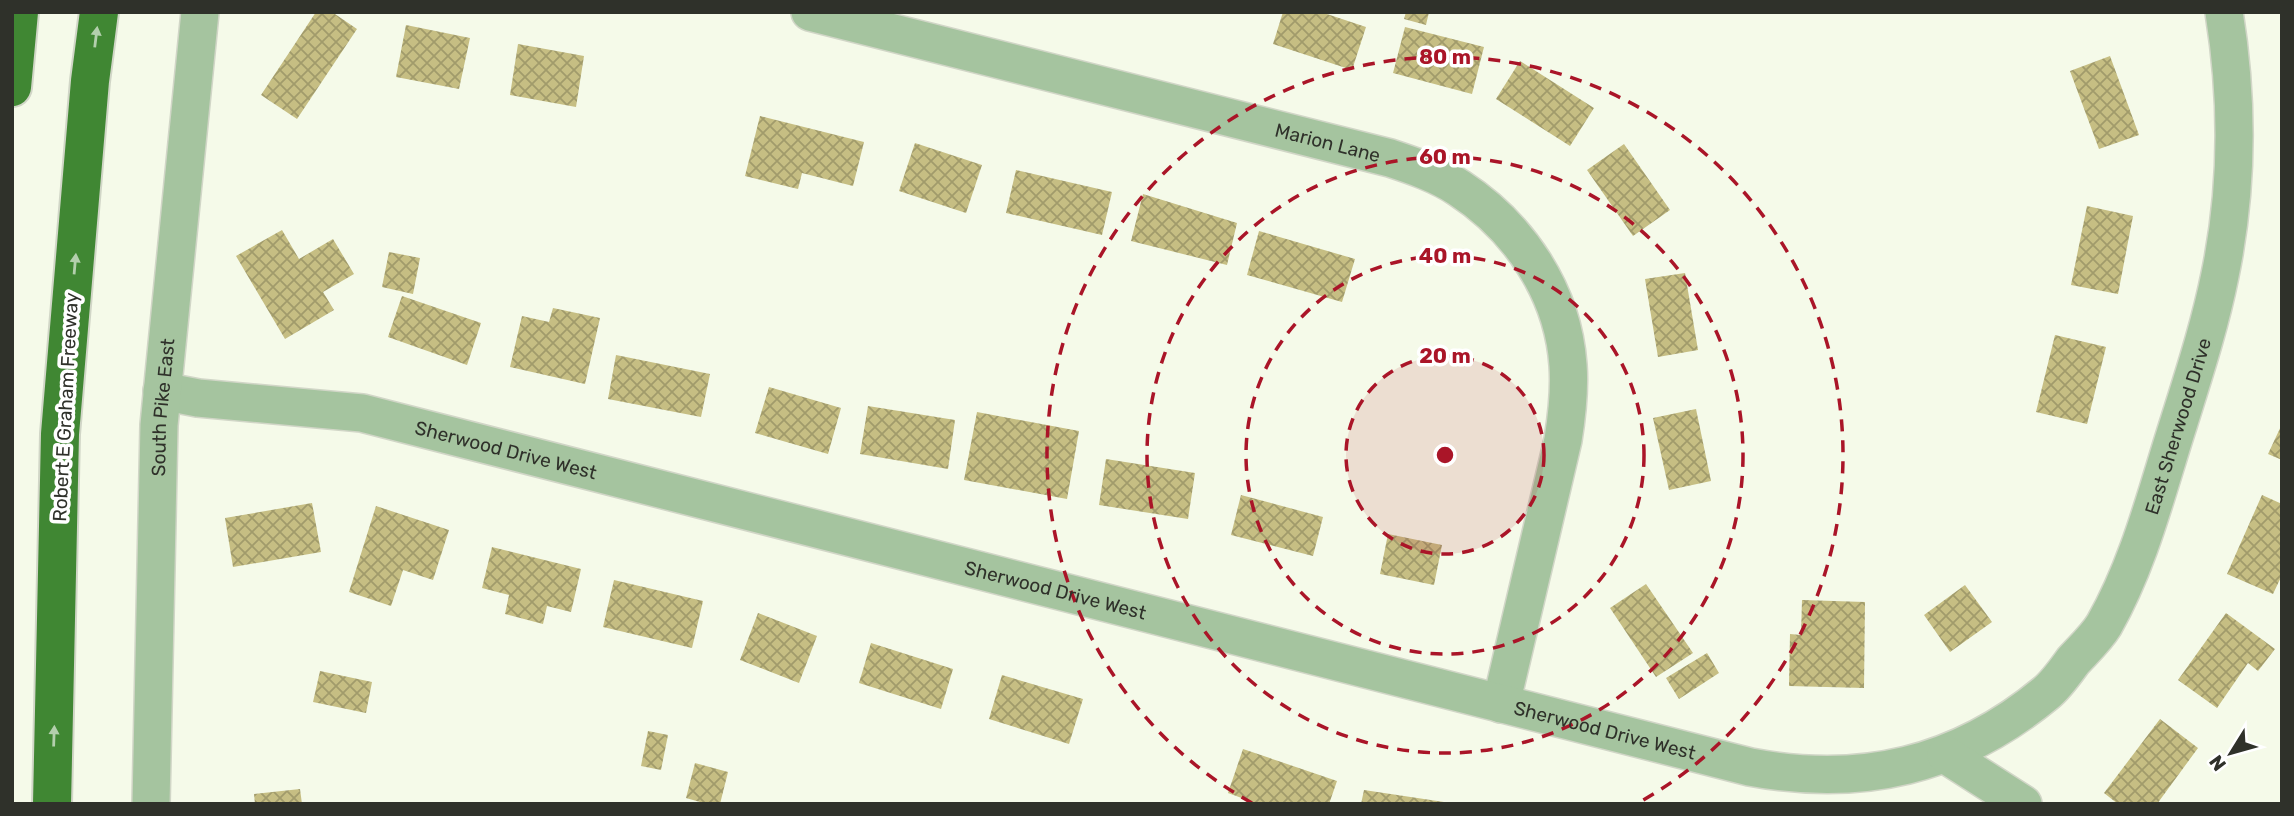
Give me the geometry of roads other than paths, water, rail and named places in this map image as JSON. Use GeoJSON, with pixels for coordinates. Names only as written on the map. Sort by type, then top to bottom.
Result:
{"type":"FeatureCollection","features":[{"type":"Feature","properties":{"kind":"highway"},"geometry":{"type":"LineString","coordinates":[[12,87],[19,12]]}},
{"type":"Feature","properties":{"kind":"highway","name":"Robert E Graham Freeway"},"geometry":{"type":"LineString","coordinates":[[52,804],[60,434],[90,81],[99,12]]}},
{"type":"Feature","properties":{"kind":"street","name":"South Pike East"},"geometry":{"type":"LineString","coordinates":[[151,804],[159,425],[200,12]]}},
{"type":"Feature","properties":{"kind":"street","name":"Marion Lane"},"geometry":{"type":"LineString","coordinates":[[810,12],[1390,158],[1425,170],[1457,186],[1486,207],[1512,233],[1540,273],[1563,330],[1569,402],[1563,440],[1501,704]]}},
{"type":"Feature","properties":{"kind":"street","name":"East Sherwood Drive"},"geometry":{"type":"LineString","coordinates":[[1946,755],[1987,735],[2048,692],[2103,626],[2140,547],[2202,348],[2220,276],[2232,203],[2235,129],[2231,54],[2224,12]]}},
{"type":"Feature","properties":{"kind":"street","name":"Sherwood Drive West"},"geometry":{"type":"LineString","coordinates":[[162,391],[198,398],[362,413],[1750,767],[1785,774],[1855,775],[1889,771],[1946,755]]}},
{"type":"Feature","properties":{"kind":"street"},"geometry":{"type":"LineString","coordinates":[[1946,755],[2023,804]]}}]}
